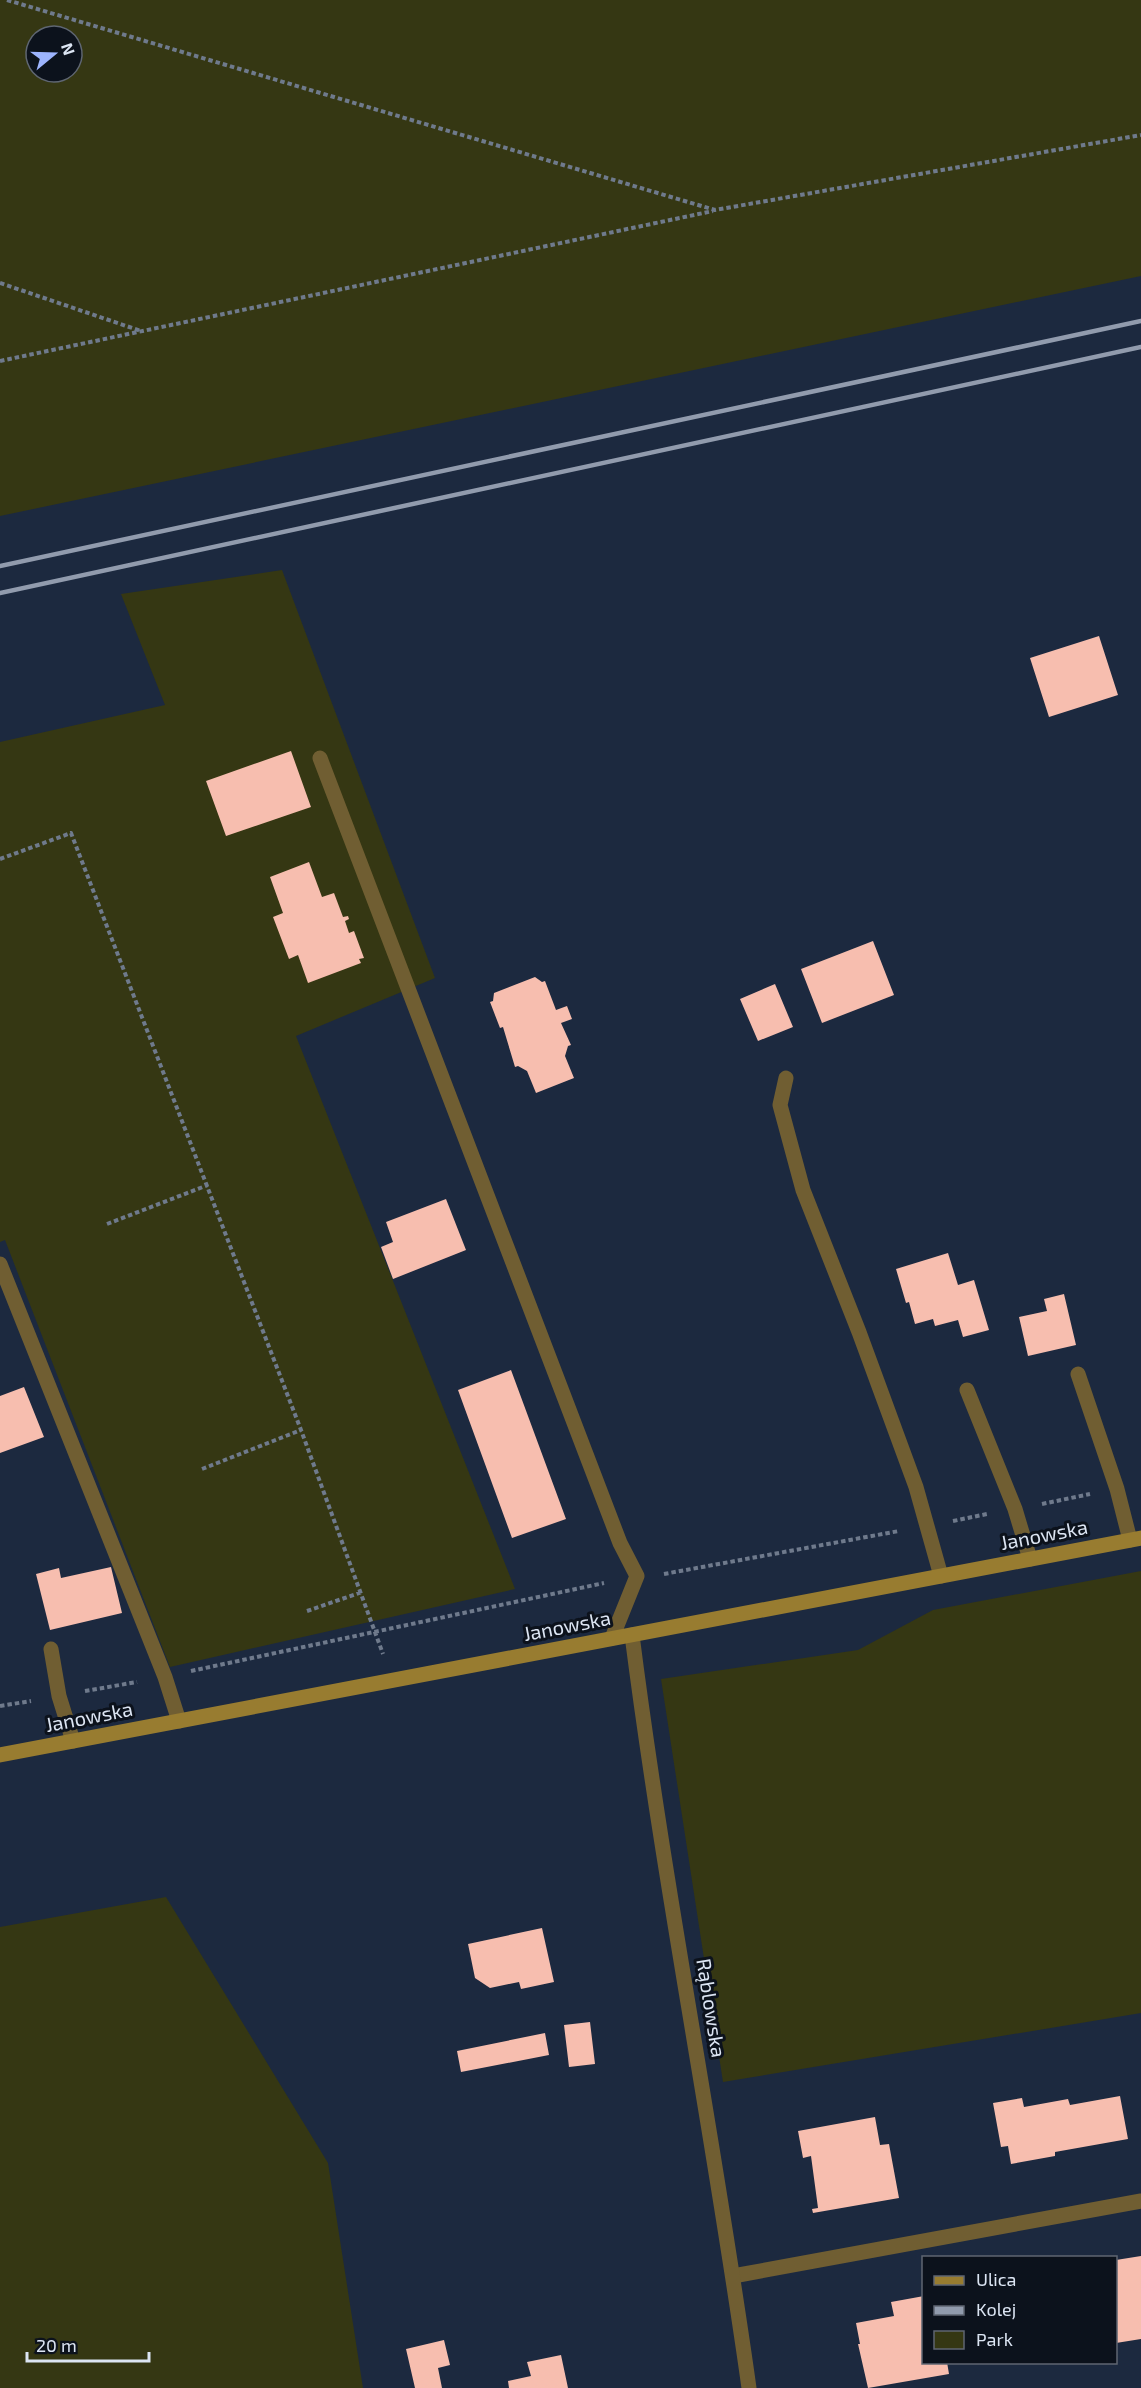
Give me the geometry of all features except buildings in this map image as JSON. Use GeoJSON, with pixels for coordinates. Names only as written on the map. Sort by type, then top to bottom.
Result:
{"type":"FeatureCollection","features":[{"type":"Feature","properties":{"kind":"street"},"geometry":{"type":"LineString","coordinates":[[320,758],[620,1543],[637,1576],[612,1638]]}},
{"type":"Feature","properties":{"kind":"street"},"geometry":{"type":"LineString","coordinates":[[786,1078],[780,1105],[803,1190],[859,1332],[916,1487],[941,1576]]}},
{"type":"Feature","properties":{"kind":"street"},"geometry":{"type":"LineString","coordinates":[[0,1264],[165,1677],[179,1721]]}},
{"type":"Feature","properties":{"kind":"street"},"geometry":{"type":"LineString","coordinates":[[1077,1374],[1135,1539]]}},
{"type":"Feature","properties":{"kind":"street"},"geometry":{"type":"LineString","coordinates":[[967,1390],[1015,1509],[1030,1559]]}},
{"type":"Feature","properties":{"kind":"street","name":"Janowska"},"geometry":{"type":"LineString","coordinates":[[0,1755],[1135,1539]]}},
{"type":"Feature","properties":{"kind":"street","name":"Rąblowska"},"geometry":{"type":"LineString","coordinates":[[632,1635],[645,1739],[734,2276],[749,2388]]}},
{"type":"Feature","properties":{"kind":"street"},"geometry":{"type":"LineString","coordinates":[[51,1649],[59,1696],[73,1741]]}},
{"type":"Feature","properties":{"kind":"street"},"geometry":{"type":"LineString","coordinates":[[734,2276],[1141,2201]]}},
{"type":"Feature","properties":{"kind":"path"},"geometry":{"type":"LineString","coordinates":[[7,0],[716,210]]}},
{"type":"Feature","properties":{"kind":"path"},"geometry":{"type":"LineString","coordinates":[[0,361],[716,210],[1141,135]]}},
{"type":"Feature","properties":{"kind":"path"},"geometry":{"type":"LineString","coordinates":[[0,283],[143,332]]}},
{"type":"Feature","properties":{"kind":"path"},"geometry":{"type":"LineString","coordinates":[[0,859],[71,833],[301,1430],[362,1592],[391,1680]]}},
{"type":"Feature","properties":{"kind":"path"},"geometry":{"type":"LineString","coordinates":[[107,1224],[208,1185]]}},
{"type":"Feature","properties":{"kind":"path"},"geometry":{"type":"LineString","coordinates":[[202,1469],[301,1430]]}},
{"type":"Feature","properties":{"kind":"path"},"geometry":{"type":"LineString","coordinates":[[0,1706],[165,1677],[637,1576],[675,1574],[1117,1489]]}},
{"type":"Feature","properties":{"kind":"path"},"geometry":{"type":"LineString","coordinates":[[308,1611],[362,1592]]}},
{"type":"Feature","properties":{"kind":"green space"},"geometry":{"type":"Polygon","coordinates":[[[0,0],[1141,0],[1141,276],[0,516],[0,0]]]}},
{"type":"Feature","properties":{"kind":"green space"},"geometry":{"type":"Polygon","coordinates":[[[282,570],[435,978],[296,1036],[515,1589],[170,1667],[5,1240],[0,1242],[0,742],[165,705],[121,594],[282,570]]]}},
{"type":"Feature","properties":{"kind":"green space"},"geometry":{"type":"Polygon","coordinates":[[[1141,1571],[1141,2013],[723,2082],[661,1679],[858,1650],[933,1610],[1141,1571]]]}},
{"type":"Feature","properties":{"kind":"green space"},"geometry":{"type":"Polygon","coordinates":[[[166,1897],[328,2163],[363,2388],[0,2388],[0,1927],[166,1897]]]}},
{"type":"Feature","properties":{"kind":"railway"},"geometry":{"type":"LineString","coordinates":[[0,566],[1141,321]]}},
{"type":"Feature","properties":{"kind":"railway"},"geometry":{"type":"LineString","coordinates":[[0,593],[1141,347]]}}]}
